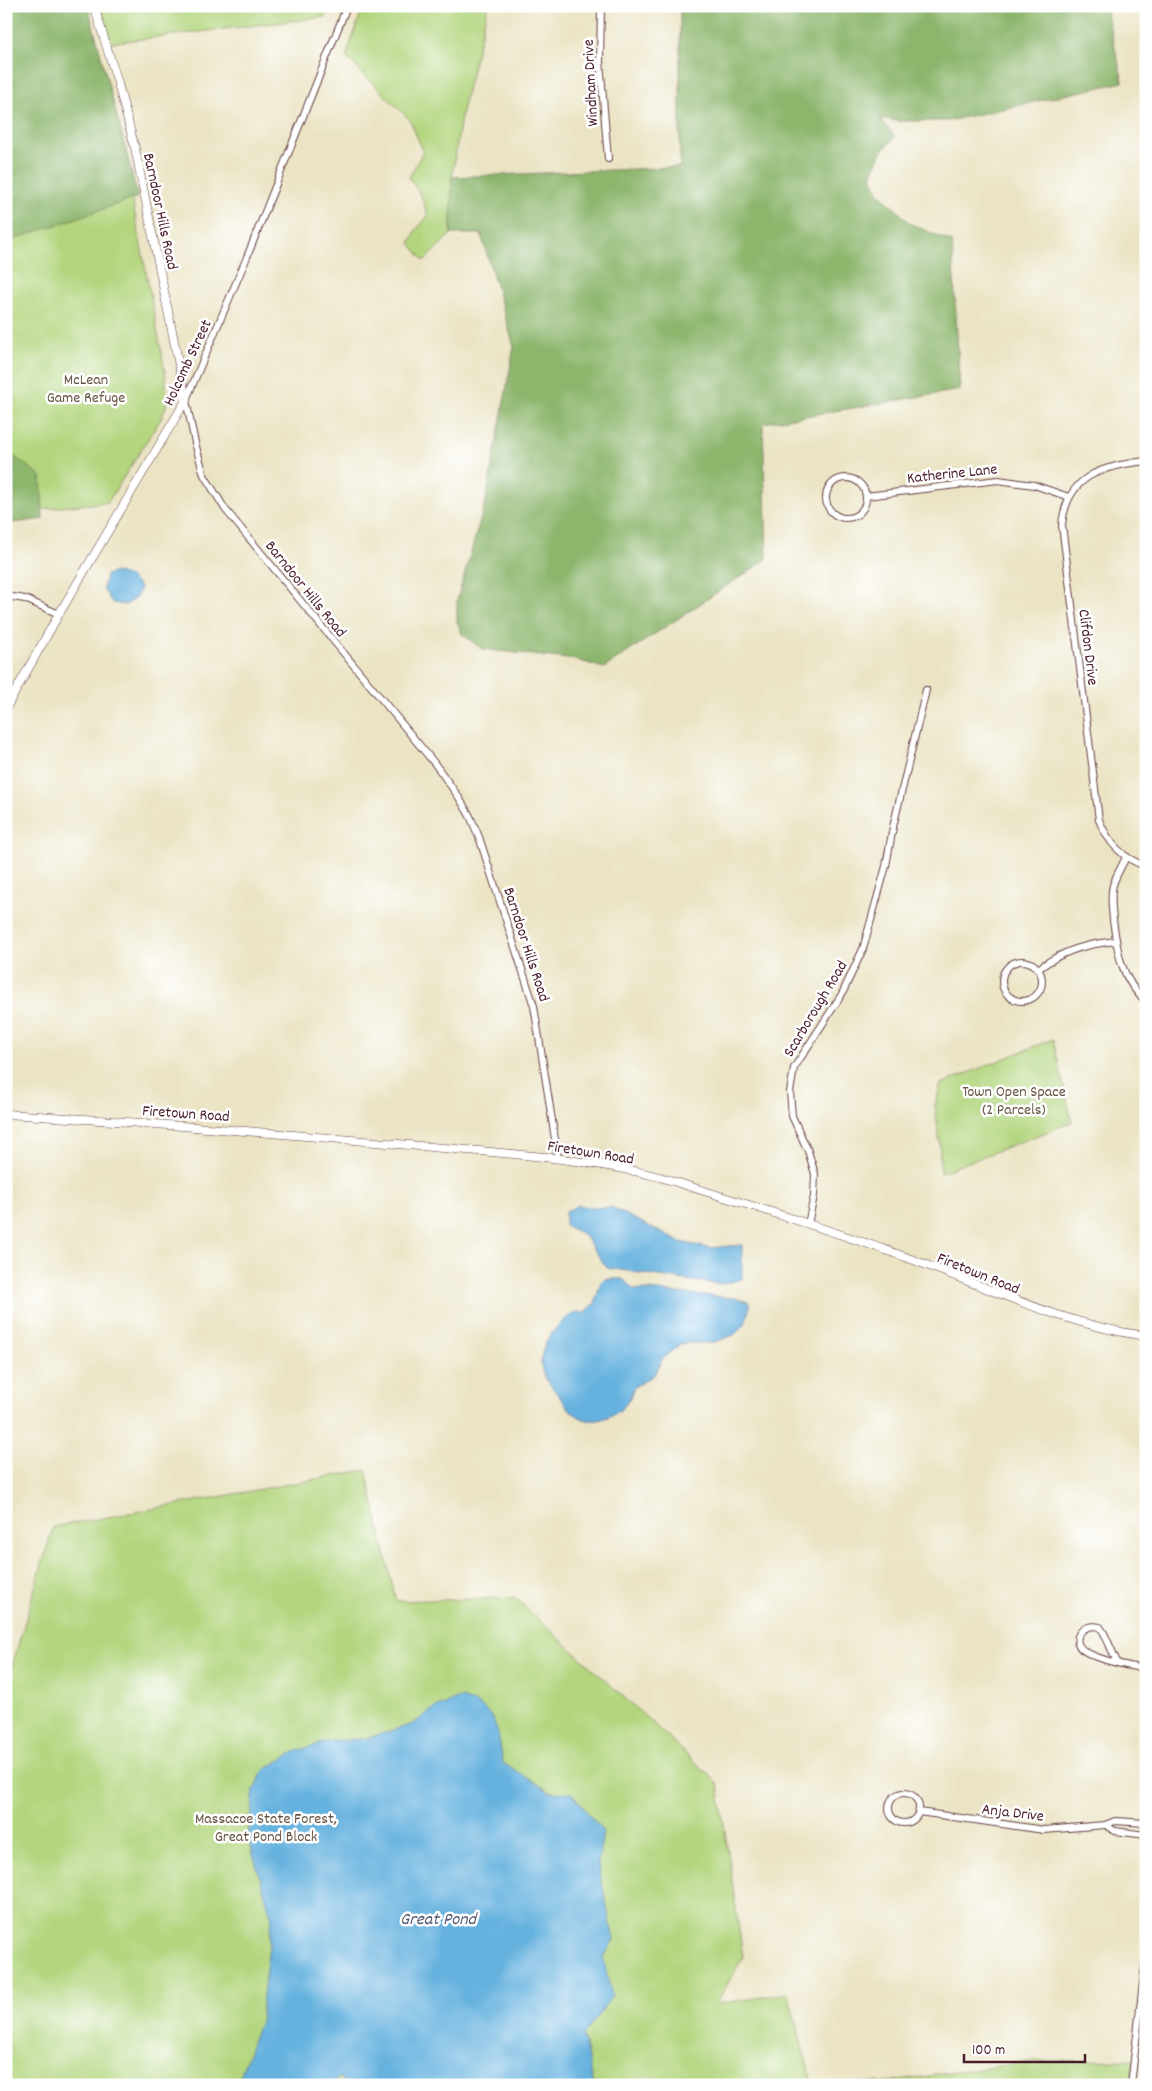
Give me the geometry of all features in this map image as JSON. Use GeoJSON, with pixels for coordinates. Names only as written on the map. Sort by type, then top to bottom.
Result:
{"type":"FeatureCollection","features":[{"type":"Feature","properties":{"kind":"street","name":"Barndoor Hills Road"},"geometry":{"type":"LineString","coordinates":[[94,6],[117,80],[135,148],[195,443],[204,475],[225,509],[435,764],[470,816],[479,837],[534,1006],[558,1158]]}},
{"type":"Feature","properties":{"kind":"street","name":"Holcomb Street"},"geometry":{"type":"LineString","coordinates":[[6,708],[59,614],[186,400],[248,257],[348,6]]}},
{"type":"Feature","properties":{"kind":"street","name":"Windham Drive"},"geometry":{"type":"LineString","coordinates":[[601,6],[600,61],[608,159]]}},
{"type":"Feature","properties":{"kind":"street","name":"Clifdon Drive"},"geometry":{"type":"LineString","coordinates":[[1146,460],[1102,468],[1081,483],[1069,497],[1064,509],[1062,525],[1099,820],[1105,835],[1114,848],[1126,857],[1146,866]]}},
{"type":"Feature","properties":{"kind":"street"},"geometry":{"type":"LineString","coordinates":[[843,478],[849,478],[860,484],[866,496],[865,503],[858,514],[846,518],[833,513],[826,502],[826,496],[832,484],[843,478]]}},
{"type":"Feature","properties":{"kind":"street","name":"Katherine Lane"},"geometry":{"type":"LineString","coordinates":[[866,496],[998,480],[1034,485],[1069,497]]}},
{"type":"Feature","properties":{"kind":"street"},"geometry":{"type":"LineString","coordinates":[[6,596],[25,599],[59,614]]}},
{"type":"Feature","properties":{"kind":"street","name":"Scarborough Road"},"geometry":{"type":"LineString","coordinates":[[808,1224],[814,1196],[815,1174],[808,1150],[792,1116],[790,1092],[794,1068],[842,994],[863,949],[886,866],[893,827],[926,690]]}},
{"type":"Feature","properties":{"kind":"street"},"geometry":{"type":"LineString","coordinates":[[1126,857],[1113,885],[1111,899],[1116,941],[1123,969],[1131,984],[1146,1001]]}},
{"type":"Feature","properties":{"kind":"street"},"geometry":{"type":"LineString","coordinates":[[1038,969],[1064,952],[1082,946],[1116,941]]}},
{"type":"Feature","properties":{"kind":"street"},"geometry":{"type":"LineString","coordinates":[[1022,961],[1034,965],[1038,969],[1042,982],[1040,988],[1031,998],[1018,1000],[1006,993],[1002,981],[1006,969],[1010,965],[1022,961]]}},
{"type":"Feature","properties":{"kind":"street","name":"Firetown Road"},"geometry":{"type":"LineString","coordinates":[[6,1114],[198,1126],[558,1158],[627,1169],[660,1177],[896,1253],[1028,1306],[1077,1322],[1146,1336]]}},
{"type":"Feature","properties":{"kind":"street"},"geometry":{"type":"LineString","coordinates":[[1117,1662],[1100,1627],[1090,1626],[1084,1628],[1079,1633],[1077,1638],[1082,1650],[1104,1660],[1146,1669]]}},
{"type":"Feature","properties":{"kind":"street","name":"Anja Drive"},"geometry":{"type":"LineString","coordinates":[[908,1794],[918,1803],[918,1812],[913,1820],[903,1822],[894,1818],[891,1814],[890,1804],[895,1797],[908,1794]]}},
{"type":"Feature","properties":{"kind":"street","name":"Anja Drive"},"geometry":{"type":"LineString","coordinates":[[918,1812],[1044,1830],[1105,1825],[1115,1821],[1146,1823]]}},
{"type":"Feature","properties":{"kind":"street","name":"Anja Drive"},"geometry":{"type":"LineString","coordinates":[[1105,1825],[1115,1831],[1146,1835]]}},
{"type":"Feature","properties":{"kind":"street"},"geometry":{"type":"LineString","coordinates":[[1131,2085],[1146,1957]]}},
{"type":"Feature","properties":{"kind":"green space","name":"McLean Game Refuge"},"geometry":{"type":"Polygon","coordinates":[[[6,6],[131,193],[165,371],[167,403],[162,417],[108,502],[6,513],[6,6]]]}},
{"type":"Feature","properties":{"kind":"green space"},"geometry":{"type":"Polygon","coordinates":[[[6,6],[88,6],[138,197],[6,242],[6,6]]]}},
{"type":"Feature","properties":{"kind":"green space"},"geometry":{"type":"Polygon","coordinates":[[[98,6],[329,6],[325,17],[108,43],[98,6]]]}},
{"type":"Feature","properties":{"kind":"green space"},"geometry":{"type":"Polygon","coordinates":[[[363,6],[488,6],[462,111],[452,177],[451,234],[424,261],[410,243],[416,230],[428,216],[421,196],[409,178],[423,151],[410,120],[346,57],[363,6]]]}},
{"type":"Feature","properties":{"kind":"green space"},"geometry":{"type":"Polygon","coordinates":[[[680,6],[1105,6],[1123,82],[948,121],[898,121],[880,118],[895,137],[883,150],[871,176],[878,192],[911,224],[952,242],[960,390],[763,423],[767,559],[604,668],[577,660],[482,649],[462,634],[457,621],[457,600],[486,500],[514,347],[481,234],[451,234],[452,177],[680,167],[680,6]]]}},
{"type":"Feature","properties":{"kind":"green space"},"geometry":{"type":"Polygon","coordinates":[[[6,451],[41,476],[43,519],[6,524],[6,451]]]}},
{"type":"Feature","properties":{"kind":"green space","name":"Town Open Space (2 Parcels)"},"geometry":{"type":"Polygon","coordinates":[[[1053,1039],[1072,1122],[940,1173],[940,1148],[935,1105],[941,1084],[1053,1039]]]}},
{"type":"Feature","properties":{"kind":"green space","name":"Massacoe State Forest, Great Pond Block"},"geometry":{"type":"Polygon","coordinates":[[[366,1470],[396,1601],[515,1598],[718,1783],[743,1957],[716,2004],[788,1993],[812,2083],[886,2082],[1035,2061],[1134,2060],[1131,2085],[6,2085],[6,1686],[53,1527],[366,1470]]]}},
{"type":"Feature","properties":{"kind":"water"},"geometry":{"type":"Polygon","coordinates":[[[115,572],[130,577],[141,588],[136,597],[126,605],[112,603],[103,589],[106,575],[115,572]]]}},
{"type":"Feature","properties":{"kind":"water"},"geometry":{"type":"Polygon","coordinates":[[[578,1205],[594,1208],[611,1207],[680,1242],[709,1248],[742,1245],[742,1279],[724,1284],[607,1268],[583,1234],[565,1226],[565,1212],[578,1205]]]}},
{"type":"Feature","properties":{"kind":"water"},"geometry":{"type":"Polygon","coordinates":[[[605,1279],[623,1279],[633,1289],[735,1298],[748,1302],[750,1306],[745,1324],[734,1335],[712,1343],[688,1343],[678,1346],[663,1358],[654,1375],[634,1387],[628,1401],[619,1411],[598,1420],[588,1420],[572,1412],[546,1380],[541,1360],[543,1350],[552,1332],[567,1318],[576,1312],[584,1313],[595,1303],[601,1282],[605,1279]]]}},
{"type":"Feature","properties":{"kind":"water","name":"Great Pond"},"geometry":{"type":"Polygon","coordinates":[[[460,1698],[473,1702],[489,1714],[497,1730],[503,1763],[551,1792],[572,1793],[603,1832],[598,1863],[614,1940],[603,1957],[612,1996],[583,2036],[594,2085],[347,2085],[340,2077],[332,2085],[237,2085],[260,2021],[272,1919],[248,1837],[254,1790],[264,1770],[294,1752],[325,1742],[368,1738],[413,1724],[435,1708],[460,1698]]]}}]}
